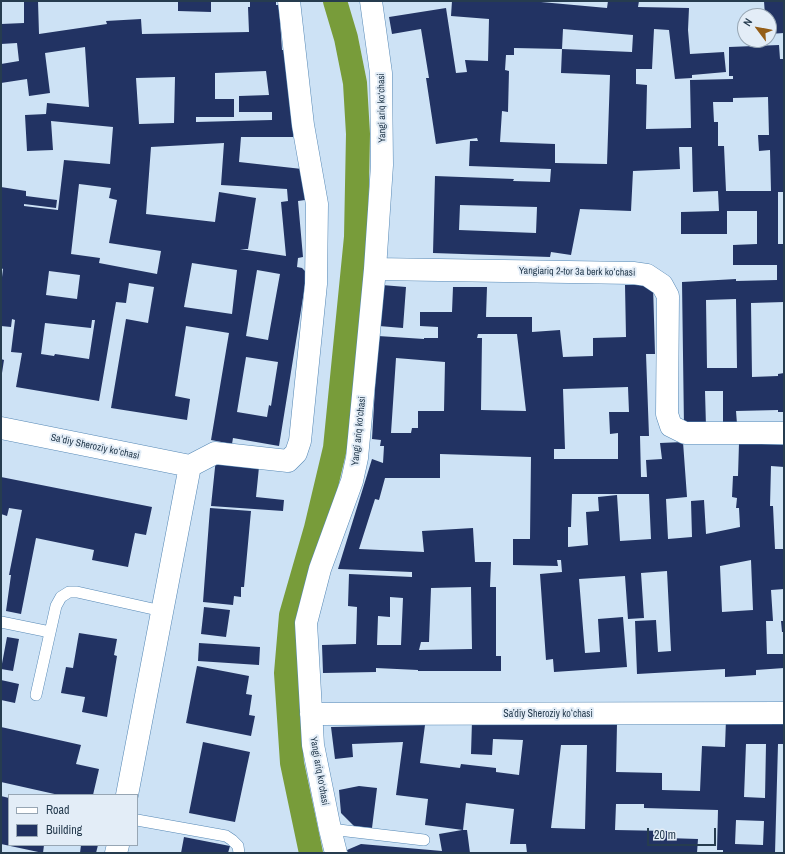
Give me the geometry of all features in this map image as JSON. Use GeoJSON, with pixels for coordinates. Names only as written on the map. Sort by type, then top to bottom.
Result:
{"type":"FeatureCollection","features":[{"type":"Feature","properties":{"kind":"street"},"geometry":{"type":"LineString","coordinates":[[128,794],[190,466],[215,453],[288,461],[296,453],[300,442],[316,284],[317,204],[303,125],[289,1]]}},
{"type":"Feature","properties":{"kind":"street","name":"Yangi ariq ko‘chasi"},"geometry":{"type":"LineString","coordinates":[[336,853],[313,745],[306,623],[320,569],[352,481],[357,458],[375,269],[382,165],[381,73],[372,1]]}},
{"type":"Feature","properties":{"kind":"street","name":"Yangiariq 2-tor 3a berk koʻchasi"},"geometry":{"type":"LineString","coordinates":[[375,269],[632,273],[647,275],[662,285],[668,296],[667,414],[671,426],[685,433],[784,433]]}},
{"type":"Feature","properties":{"kind":"street","name":"Saʻdiy Sheroziy koʻchasi"},"geometry":{"type":"LineString","coordinates":[[1,428],[190,466]]}},
{"type":"Feature","properties":{"kind":"street","name":"Saʼdiy Sheroziy koʻchasi"},"geometry":{"type":"LineString","coordinates":[[312,714],[784,713]]}},
{"type":"Feature","properties":{"kind":"lane"},"geometry":{"type":"LineString","coordinates":[[36,695],[56,606],[61,597],[68,592],[77,592],[162,611]]}},
{"type":"Feature","properties":{"kind":"lane"},"geometry":{"type":"LineString","coordinates":[[1,622],[50,632]]}},
{"type":"Feature","properties":{"kind":"lane"},"geometry":{"type":"LineString","coordinates":[[138,820],[226,836],[238,846],[239,853]]}},
{"type":"Feature","properties":{"kind":"lane"},"geometry":{"type":"LineString","coordinates":[[330,829],[424,840]]}},
{"type":"Feature","properties":{"kind":"building"},"geometry":{"type":"Polygon","coordinates":[[[24,1],[38,1],[39,34],[107,24],[106,21],[141,19],[142,34],[249,32],[248,7],[250,7],[250,1],[276,1],[276,5],[279,5],[282,50],[285,50],[293,120],[293,137],[241,137],[239,162],[302,169],[305,200],[298,201],[303,257],[298,258],[297,267],[302,268],[307,273],[279,446],[233,438],[232,444],[211,440],[229,333],[186,326],[175,396],[190,399],[187,420],[111,408],[126,319],[148,323],[154,287],[129,283],[126,303],[116,302],[99,401],[16,387],[22,353],[11,352],[15,320],[12,319],[11,327],[1,326],[1,285],[3,269],[1,268],[1,187],[26,191],[26,196],[57,200],[56,208],[24,204],[24,206],[58,210],[64,160],[110,164],[113,127],[51,121],[53,150],[27,151],[25,115],[46,114],[47,103],[89,107],[85,47],[45,53],[50,93],[29,96],[27,79],[1,83],[1,64],[19,61],[17,43],[1,44],[1,24],[24,23],[24,1]],[[266,71],[215,73],[215,99],[234,99],[234,117],[196,117],[196,122],[272,120],[272,112],[239,112],[239,96],[269,95],[266,71]],[[175,77],[136,78],[139,124],[174,123],[175,77]],[[224,143],[151,147],[146,214],[215,222],[219,192],[256,198],[248,249],[240,249],[286,256],[281,202],[288,201],[287,189],[221,185],[224,143]],[[79,184],[71,254],[100,258],[99,263],[157,274],[161,251],[109,243],[117,200],[109,198],[111,188],[79,184]],[[192,263],[184,307],[232,314],[237,270],[192,263]],[[257,270],[246,336],[268,340],[280,274],[257,270]],[[49,271],[46,295],[77,299],[80,275],[49,271]],[[92,320],[91,328],[45,323],[41,354],[54,356],[55,354],[89,359],[95,320],[92,320]],[[246,357],[237,412],[267,417],[269,405],[271,406],[278,362],[246,357]]]}},
{"type":"Feature","properties":{"kind":"building"},"geometry":{"type":"Polygon","coordinates":[[[178,1],[211,1],[211,12],[178,11],[178,1]]]}},
{"type":"Feature","properties":{"kind":"building"},"geometry":{"type":"Polygon","coordinates":[[[452,1],[530,1],[607,8],[608,1],[639,1],[638,7],[689,8],[688,30],[690,54],[724,52],[726,72],[692,75],[692,78],[675,79],[669,30],[654,29],[652,69],[636,69],[636,84],[647,85],[646,129],[691,128],[690,80],[733,79],[733,76],[729,76],[729,47],[777,48],[777,45],[779,45],[780,59],[784,59],[784,192],[778,192],[778,244],[784,244],[784,302],[751,303],[752,377],[778,376],[778,374],[784,373],[784,412],[778,412],[778,410],[736,411],[737,424],[723,424],[723,391],[705,391],[706,427],[684,427],[682,282],[736,279],[736,281],[777,280],[777,265],[733,265],[733,245],[757,244],[757,211],[727,211],[727,234],[681,234],[681,212],[719,211],[718,191],[693,192],[692,147],[679,147],[680,169],[633,171],[631,211],[580,209],[571,255],[551,252],[550,257],[433,253],[435,176],[550,182],[551,169],[469,166],[470,141],[478,141],[477,138],[436,144],[426,78],[429,78],[421,29],[392,34],[389,17],[446,8],[456,73],[467,72],[465,60],[488,61],[489,19],[451,16],[452,1]],[[563,29],[562,49],[632,52],[633,35],[563,29]],[[514,48],[514,55],[506,55],[505,70],[509,71],[508,112],[502,111],[500,142],[555,144],[555,163],[607,164],[610,75],[561,73],[562,49],[514,48]],[[768,97],[733,98],[733,102],[713,102],[714,122],[718,122],[718,146],[724,146],[726,191],[771,191],[770,150],[759,151],[758,135],[769,135],[768,97]],[[460,205],[459,230],[536,233],[537,207],[460,205]],[[736,299],[706,300],[707,368],[737,368],[736,299]]]}},
{"type":"Feature","properties":{"kind":"building"},"geometry":{"type":"Polygon","coordinates":[[[764,1],[784,1],[784,33],[777,33],[777,8],[764,8],[764,1]]]}},
{"type":"Feature","properties":{"kind":"building"},"geometry":{"type":"Polygon","coordinates":[[[382,285],[406,287],[403,328],[379,326],[382,285]]]}},
{"type":"Feature","properties":{"kind":"building"},"geometry":{"type":"Polygon","coordinates":[[[625,285],[653,285],[655,354],[646,354],[649,436],[640,436],[641,477],[647,477],[646,460],[662,459],[660,443],[683,442],[687,497],[666,499],[668,539],[692,537],[691,501],[704,500],[706,534],[740,527],[739,508],[736,508],[737,498],[732,497],[733,476],[738,476],[739,443],[784,445],[784,467],[771,466],[770,506],[773,506],[775,549],[784,549],[784,589],[771,590],[773,621],[766,621],[767,654],[784,654],[784,668],[756,670],[756,675],[725,677],[725,669],[637,674],[635,621],[656,620],[658,652],[671,651],[667,571],[641,573],[644,618],[628,619],[625,576],[579,579],[585,653],[600,652],[598,619],[623,617],[627,667],[554,672],[553,659],[546,660],[540,574],[562,572],[561,560],[557,560],[558,566],[513,565],[513,539],[530,539],[531,457],[440,454],[440,478],[385,478],[379,500],[375,499],[359,549],[424,552],[422,531],[473,528],[475,562],[491,562],[490,587],[496,587],[496,656],[501,656],[501,671],[418,671],[376,668],[376,672],[323,673],[322,645],[356,644],[357,607],[348,606],[349,574],[412,577],[412,572],[338,569],[372,459],[383,463],[384,446],[380,446],[381,440],[372,439],[378,336],[424,339],[438,338],[438,327],[420,326],[420,312],[452,312],[453,287],[487,287],[486,317],[532,317],[532,332],[560,330],[563,357],[593,356],[593,338],[626,337],[625,285]],[[478,334],[477,338],[482,338],[481,410],[526,411],[517,334],[478,334]],[[396,358],[391,433],[411,433],[412,428],[418,428],[418,411],[444,411],[445,362],[396,358]],[[628,387],[563,389],[565,449],[554,449],[554,459],[618,459],[618,433],[610,434],[609,412],[629,412],[628,387]],[[572,494],[571,527],[568,527],[568,547],[588,545],[586,512],[599,511],[598,497],[617,495],[620,541],[651,539],[649,494],[572,494]],[[751,560],[720,566],[722,612],[753,610],[751,560]],[[471,587],[431,588],[429,642],[421,642],[419,650],[472,649],[471,587]],[[390,597],[390,617],[378,616],[377,645],[401,645],[403,598],[390,597]]]}},
{"type":"Feature","properties":{"kind":"building"},"geometry":{"type":"Polygon","coordinates":[[[1,359],[4,360],[2,373],[1,372],[1,359]]]}},
{"type":"Feature","properties":{"kind":"building"},"geometry":{"type":"Polygon","coordinates":[[[216,458],[259,467],[256,497],[284,500],[283,511],[211,506],[216,458]]]}},
{"type":"Feature","properties":{"kind":"building"},"geometry":{"type":"Polygon","coordinates":[[[1,477],[152,507],[146,535],[135,533],[128,567],[92,560],[94,550],[36,538],[21,614],[6,611],[11,575],[9,575],[22,510],[9,508],[7,516],[1,514],[1,477]]]}},
{"type":"Feature","properties":{"kind":"building"},"geometry":{"type":"Polygon","coordinates":[[[210,508],[251,511],[244,587],[241,587],[241,597],[234,596],[233,605],[203,602],[210,508]]]}},
{"type":"Feature","properties":{"kind":"building"},"geometry":{"type":"Polygon","coordinates":[[[204,607],[230,610],[226,637],[201,634],[204,607]]]}},
{"type":"Feature","properties":{"kind":"building"},"geometry":{"type":"Polygon","coordinates":[[[781,621],[784,621],[784,632],[782,632],[781,621]]]}},
{"type":"Feature","properties":{"kind":"building"},"geometry":{"type":"Polygon","coordinates":[[[79,633],[117,639],[114,655],[117,656],[107,717],[82,712],[85,697],[61,693],[66,667],[73,668],[79,633]]]}},
{"type":"Feature","properties":{"kind":"building"},"geometry":{"type":"Polygon","coordinates":[[[7,637],[19,639],[13,671],[1,669],[7,637]]]}},
{"type":"Feature","properties":{"kind":"building"},"geometry":{"type":"Polygon","coordinates":[[[199,643],[260,647],[259,665],[198,661],[199,643]]]}},
{"type":"Feature","properties":{"kind":"building"},"geometry":{"type":"Polygon","coordinates":[[[197,666],[249,676],[246,694],[252,695],[249,715],[255,716],[251,736],[186,723],[197,666]]]}},
{"type":"Feature","properties":{"kind":"building"},"geometry":{"type":"Polygon","coordinates":[[[1,680],[19,684],[15,703],[1,700],[1,680]]]}},
{"type":"Feature","properties":{"kind":"building"},"geometry":{"type":"Polygon","coordinates":[[[726,719],[784,724],[784,744],[778,744],[775,853],[723,853],[723,850],[717,850],[718,810],[644,808],[644,804],[616,804],[615,830],[667,831],[667,838],[698,839],[697,853],[527,853],[526,844],[510,844],[514,809],[466,803],[463,830],[425,825],[428,799],[396,795],[403,742],[352,744],[353,757],[335,759],[331,727],[425,725],[420,763],[460,768],[461,764],[496,768],[496,772],[519,775],[523,740],[493,739],[492,755],[471,754],[472,721],[617,724],[616,772],[662,773],[662,790],[700,791],[702,746],[725,747],[726,719]],[[746,744],[744,797],[765,798],[766,744],[746,744]],[[561,745],[551,828],[585,829],[587,745],[561,745]],[[736,820],[735,844],[763,845],[764,821],[736,820]]]}},
{"type":"Feature","properties":{"kind":"building"},"geometry":{"type":"Polygon","coordinates":[[[1,727],[81,745],[76,764],[99,769],[93,794],[55,794],[1,782],[1,727]]]}},
{"type":"Feature","properties":{"kind":"building"},"geometry":{"type":"Polygon","coordinates":[[[203,742],[250,752],[235,822],[189,813],[203,742]]]}},
{"type":"Feature","properties":{"kind":"building"},"geometry":{"type":"Polygon","coordinates":[[[359,786],[377,788],[372,828],[354,826],[341,813],[339,790],[359,786]]]}},
{"type":"Feature","properties":{"kind":"building"},"geometry":{"type":"Polygon","coordinates":[[[1,796],[8,798],[8,846],[1,844],[1,796]]]}},
{"type":"Feature","properties":{"kind":"building"},"geometry":{"type":"Polygon","coordinates":[[[467,830],[470,853],[348,853],[347,850],[361,844],[442,851],[439,834],[467,830]]]}},
{"type":"Feature","properties":{"kind":"building"},"geometry":{"type":"Polygon","coordinates":[[[184,837],[230,846],[228,853],[181,853],[184,837]]]}},
{"type":"Feature","properties":{"kind":"building"},"geometry":{"type":"Polygon","coordinates":[[[10,846],[44,846],[43,853],[10,846]]]}},
{"type":"Feature","properties":{"kind":"building"},"geometry":{"type":"Polygon","coordinates":[[[81,846],[98,846],[96,853],[80,853],[81,846]]]}},
{"type":"Feature","properties":{"kind":"waterway"},"geometry":{"type":"LineString","coordinates":[[311,853],[292,763],[286,673],[291,615],[316,528],[335,448],[356,237],[358,134],[355,83],[346,38],[335,1]]}}]}
